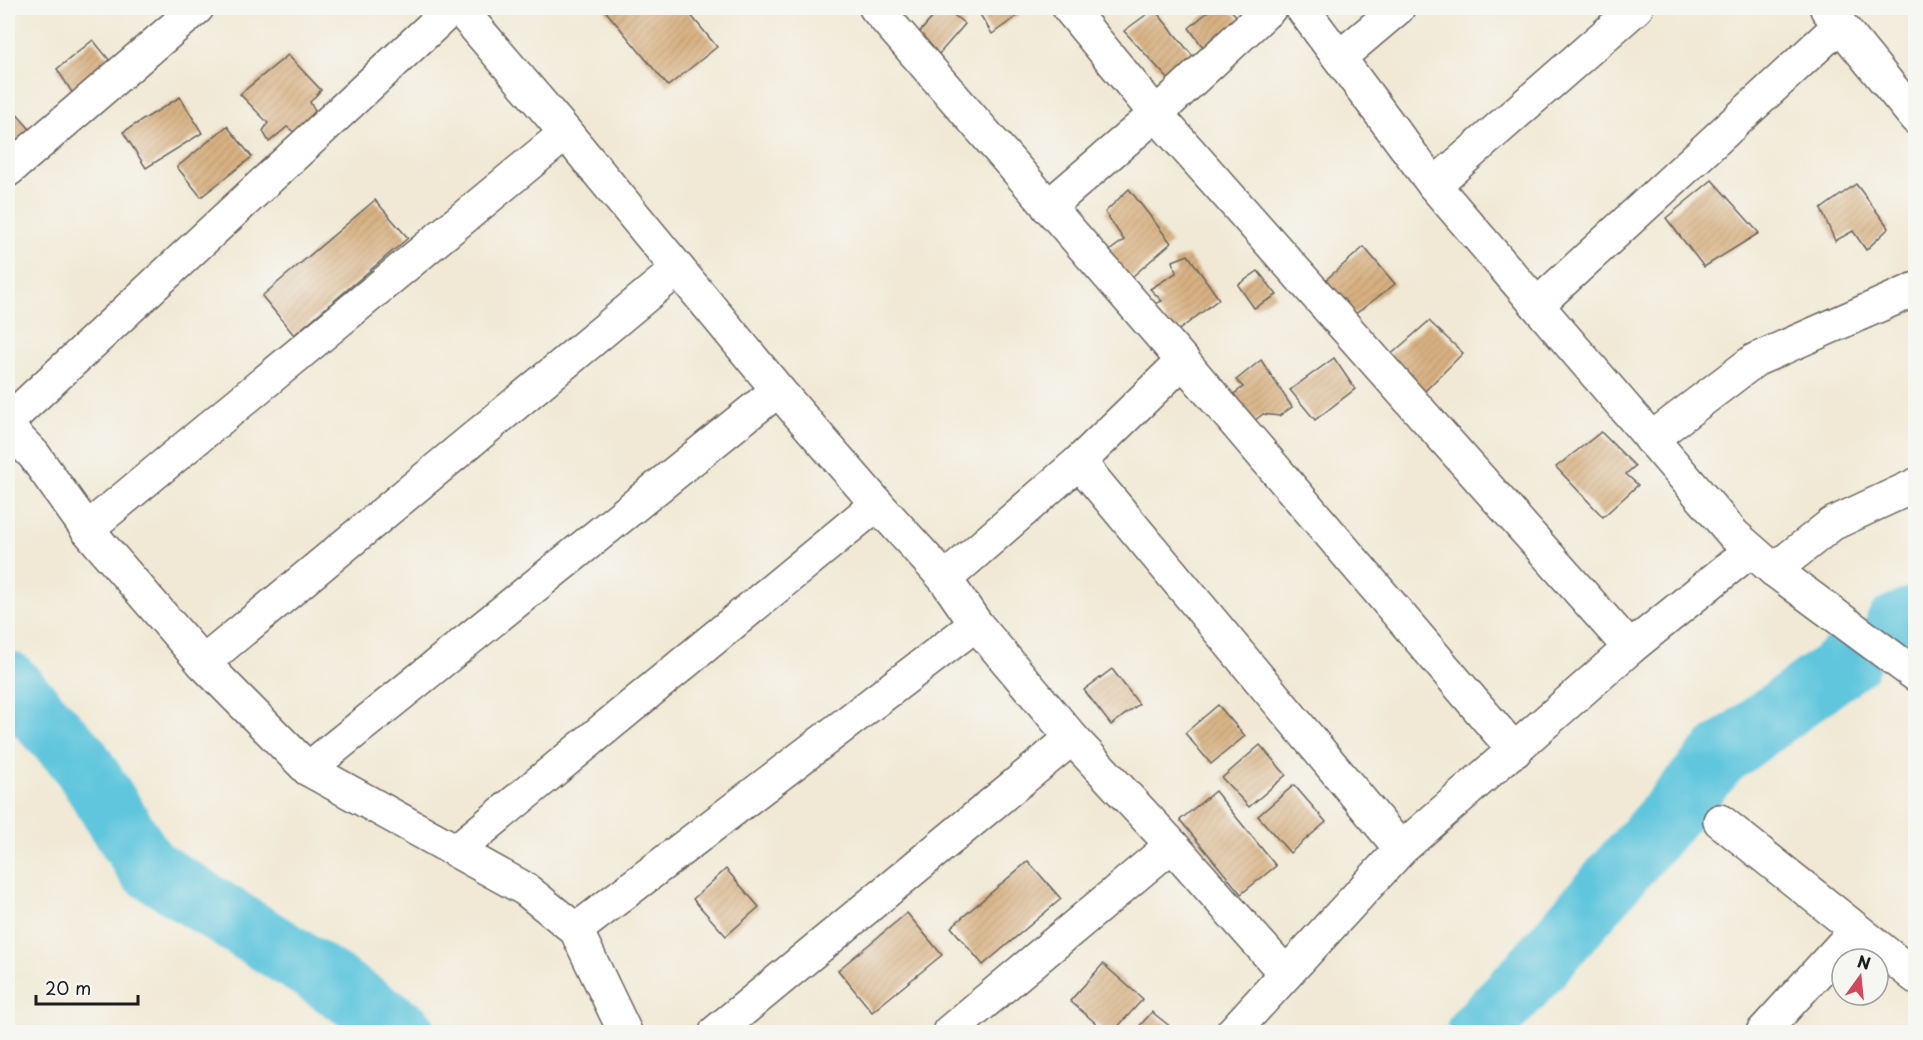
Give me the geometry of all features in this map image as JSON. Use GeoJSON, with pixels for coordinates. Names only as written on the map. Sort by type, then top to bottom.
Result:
{"type":"FeatureCollection","features":[{"type":"Feature","properties":{"kind":"street"},"geometry":{"type":"LineString","coordinates":[[8,170],[197,8]]}},
{"type":"Feature","properties":{"kind":"street"},"geometry":{"type":"LineString","coordinates":[[8,421],[452,8]]}},
{"type":"Feature","properties":{"kind":"street"},"geometry":{"type":"LineString","coordinates":[[459,8],[566,133],[778,390],[945,579],[976,624],[1072,738],[1172,845],[1286,974]]}},
{"type":"Feature","properties":{"kind":"street"},"geometry":{"type":"LineString","coordinates":[[876,8],[1183,361],[1515,751]]}},
{"type":"Feature","properties":{"kind":"street"},"geometry":{"type":"LineString","coordinates":[[1069,8],[1156,114],[1630,648]]}},
{"type":"Feature","properties":{"kind":"street"},"geometry":{"type":"LineString","coordinates":[[1048,207],[1156,114],[1270,8]]}},
{"type":"Feature","properties":{"kind":"street"},"geometry":{"type":"LineString","coordinates":[[1302,8],[1434,185],[1734,535],[1762,560],[1916,675]]}},
{"type":"Feature","properties":{"kind":"street"},"geometry":{"type":"LineString","coordinates":[[1340,57],[1398,8]]}},
{"type":"Feature","properties":{"kind":"street"},"geometry":{"type":"LineString","coordinates":[[1434,185],[1635,8]]}},
{"type":"Feature","properties":{"kind":"street"},"geometry":{"type":"LineString","coordinates":[[1537,305],[1833,16],[1916,118]]}},
{"type":"Feature","properties":{"kind":"street"},"geometry":{"type":"LineString","coordinates":[[87,530],[566,133]]}},
{"type":"Feature","properties":{"kind":"street"},"geometry":{"type":"LineString","coordinates":[[203,663],[678,268]]}},
{"type":"Feature","properties":{"kind":"street"},"geometry":{"type":"LineString","coordinates":[[1651,439],[1755,360],[1916,289]]}},
{"type":"Feature","properties":{"kind":"street"},"geometry":{"type":"LineString","coordinates":[[945,579],[1079,462],[1183,361]]}},
{"type":"Feature","properties":{"kind":"street"},"geometry":{"type":"LineString","coordinates":[[308,769],[778,390]]}},
{"type":"Feature","properties":{"kind":"street"},"geometry":{"type":"LineString","coordinates":[[8,428],[34,455],[87,530],[203,663],[308,769],[525,889],[576,930],[626,1032]]}},
{"type":"Feature","properties":{"kind":"street"},"geometry":{"type":"LineString","coordinates":[[1079,462],[1401,849]]}},
{"type":"Feature","properties":{"kind":"street"},"geometry":{"type":"LineString","coordinates":[[1233,1032],[1401,849],[1630,648],[1762,560],[1916,485]]}},
{"type":"Feature","properties":{"kind":"street"},"geometry":{"type":"LineString","coordinates":[[457,850],[877,504]]}},
{"type":"Feature","properties":{"kind":"street"},"geometry":{"type":"LineString","coordinates":[[576,930],[976,624]]}},
{"type":"Feature","properties":{"kind":"street"},"geometry":{"type":"LineString","coordinates":[[716,1032],[1072,738]]}},
{"type":"Feature","properties":{"kind":"street"},"geometry":{"type":"LineString","coordinates":[[1719,821],[1916,977]]}},
{"type":"Feature","properties":{"kind":"street"},"geometry":{"type":"LineString","coordinates":[[950,1032],[1172,845]]}},
{"type":"Feature","properties":{"kind":"street"},"geometry":{"type":"LineString","coordinates":[[1763,1032],[1856,930]]}},
{"type":"Feature","properties":{"kind":"building"},"geometry":{"type":"Polygon","coordinates":[[[603,8],[685,8],[717,47],[668,86],[603,8]]]}},
{"type":"Feature","properties":{"kind":"building"},"geometry":{"type":"Polygon","coordinates":[[[941,8],[945,8],[965,24],[932,62],[910,43],[941,8]]]}},
{"type":"Feature","properties":{"kind":"building"},"geometry":{"type":"Polygon","coordinates":[[[976,8],[1019,8],[1023,12],[992,34],[976,8]]]}},
{"type":"Feature","properties":{"kind":"building"},"geometry":{"type":"Polygon","coordinates":[[[1212,8],[1229,8],[1247,28],[1210,57],[1189,28],[1212,8]]]}},
{"type":"Feature","properties":{"kind":"building"},"geometry":{"type":"Polygon","coordinates":[[[1154,9],[1196,60],[1172,83],[1124,31],[1154,9]]]}},
{"type":"Feature","properties":{"kind":"building"},"geometry":{"type":"Polygon","coordinates":[[[93,40],[115,67],[75,97],[57,69],[93,40]]]}},
{"type":"Feature","properties":{"kind":"building"},"geometry":{"type":"Polygon","coordinates":[[[288,55],[321,90],[310,102],[317,115],[294,132],[287,127],[269,142],[263,131],[268,123],[240,94],[288,55]]]}},
{"type":"Feature","properties":{"kind":"building"},"geometry":{"type":"Polygon","coordinates":[[[180,97],[202,133],[146,168],[123,132],[180,97]]]}},
{"type":"Feature","properties":{"kind":"building"},"geometry":{"type":"Polygon","coordinates":[[[13,110],[35,135],[8,158],[8,114],[13,110]]]}},
{"type":"Feature","properties":{"kind":"building"},"geometry":{"type":"Polygon","coordinates":[[[227,126],[252,157],[201,197],[177,167],[227,126]]]}},
{"type":"Feature","properties":{"kind":"building"},"geometry":{"type":"Polygon","coordinates":[[[1712,180],[1759,233],[1704,267],[1666,218],[1712,180]]]}},
{"type":"Feature","properties":{"kind":"building"},"geometry":{"type":"Polygon","coordinates":[[[1856,184],[1889,228],[1866,250],[1853,231],[1835,241],[1821,209],[1856,184]]]}},
{"type":"Feature","properties":{"kind":"building"},"geometry":{"type":"Polygon","coordinates":[[[1129,189],[1171,243],[1125,283],[1101,257],[1124,240],[1105,212],[1129,189]]]}},
{"type":"Feature","properties":{"kind":"building"},"geometry":{"type":"Polygon","coordinates":[[[375,200],[408,238],[294,335],[262,296],[375,200]]]}},
{"type":"Feature","properties":{"kind":"building"},"geometry":{"type":"Polygon","coordinates":[[[1364,247],[1395,284],[1350,318],[1322,283],[1364,247]]]}},
{"type":"Feature","properties":{"kind":"building"},"geometry":{"type":"Polygon","coordinates":[[[1188,255],[1219,299],[1175,333],[1154,304],[1162,301],[1150,289],[1176,273],[1173,261],[1188,255]]]}},
{"type":"Feature","properties":{"kind":"building"},"geometry":{"type":"Polygon","coordinates":[[[1258,271],[1277,295],[1254,308],[1238,285],[1258,271]]]}},
{"type":"Feature","properties":{"kind":"building"},"geometry":{"type":"Polygon","coordinates":[[[1429,321],[1463,353],[1419,397],[1387,358],[1429,321]]]}},
{"type":"Feature","properties":{"kind":"building"},"geometry":{"type":"Polygon","coordinates":[[[1334,358],[1355,389],[1315,420],[1290,390],[1334,358]]]}},
{"type":"Feature","properties":{"kind":"building"},"geometry":{"type":"Polygon","coordinates":[[[1261,360],[1292,407],[1279,416],[1263,414],[1250,424],[1230,397],[1243,387],[1236,380],[1261,360]]]}},
{"type":"Feature","properties":{"kind":"building"},"geometry":{"type":"Polygon","coordinates":[[[1601,432],[1635,466],[1626,474],[1638,485],[1603,517],[1556,467],[1601,432]]]}},
{"type":"Feature","properties":{"kind":"building"},"geometry":{"type":"Polygon","coordinates":[[[1112,669],[1139,704],[1111,725],[1084,690],[1112,669]]]}},
{"type":"Feature","properties":{"kind":"building"},"geometry":{"type":"Polygon","coordinates":[[[1218,705],[1245,736],[1211,764],[1185,733],[1218,705]]]}},
{"type":"Feature","properties":{"kind":"building"},"geometry":{"type":"Polygon","coordinates":[[[1260,745],[1286,775],[1249,807],[1222,778],[1260,745]]]}},
{"type":"Feature","properties":{"kind":"building"},"geometry":{"type":"Polygon","coordinates":[[[1294,785],[1326,822],[1290,853],[1258,816],[1294,785]]]}},
{"type":"Feature","properties":{"kind":"building"},"geometry":{"type":"Polygon","coordinates":[[[1215,791],[1276,866],[1241,894],[1180,820],[1215,791]]]}},
{"type":"Feature","properties":{"kind":"building"},"geometry":{"type":"Polygon","coordinates":[[[1028,861],[1061,899],[983,965],[951,927],[1028,861]]]}},
{"type":"Feature","properties":{"kind":"building"},"geometry":{"type":"Polygon","coordinates":[[[726,869],[759,907],[726,936],[693,899],[726,869]]]}},
{"type":"Feature","properties":{"kind":"building"},"geometry":{"type":"Polygon","coordinates":[[[907,913],[942,955],[872,1012],[838,970],[907,913]]]}},
{"type":"Feature","properties":{"kind":"building"},"geometry":{"type":"Polygon","coordinates":[[[1103,964],[1143,999],[1113,1032],[1106,1032],[1070,1001],[1103,964]]]}},
{"type":"Feature","properties":{"kind":"building"},"geometry":{"type":"Polygon","coordinates":[[[1152,1012],[1177,1032],[1134,1032],[1152,1012]]]}},
{"type":"Feature","properties":{"kind":"waterway"},"geometry":{"type":"LineString","coordinates":[[1896,625],[1916,617]]}},
{"type":"Feature","properties":{"kind":"waterway"},"geometry":{"type":"LineString","coordinates":[[1477,1032],[1527,979],[1720,756],[1850,660]]}},
{"type":"Feature","properties":{"kind":"waterway"},"geometry":{"type":"LineString","coordinates":[[8,682],[79,759],[147,867],[314,971],[405,1032]]}}]}
